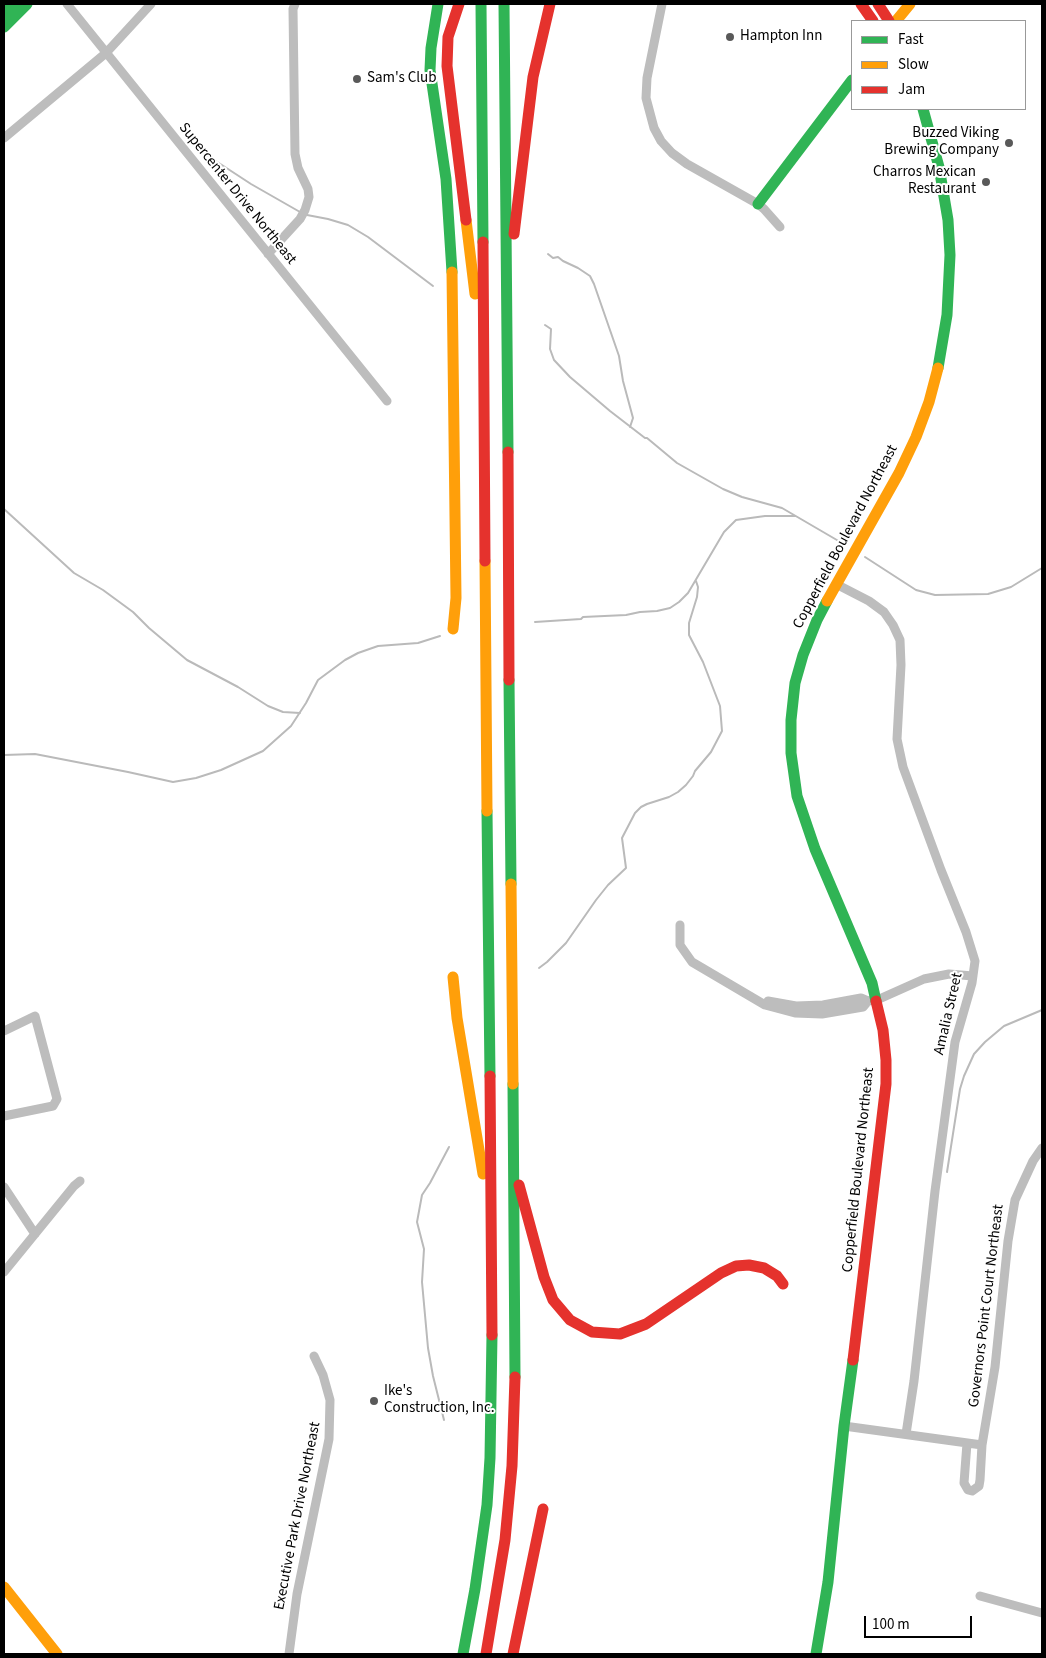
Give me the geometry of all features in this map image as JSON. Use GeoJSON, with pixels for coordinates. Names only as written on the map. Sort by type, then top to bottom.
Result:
{"type":"FeatureCollection","features":[{"type":"Feature","properties":{"kind":"main road"},"geometry":{"type":"LineString","coordinates":[[4,14],[14,4]]}},
{"type":"Feature","properties":{"kind":"main road"},"geometry":{"type":"LineString","coordinates":[[4,27],[27,4]]}},
{"type":"Feature","properties":{"kind":"main road"},"geometry":{"type":"LineString","coordinates":[[438,4],[431,48],[430,70],[446,179],[452,259],[456,598],[453,628]]}},
{"type":"Feature","properties":{"kind":"main road"},"geometry":{"type":"LineString","coordinates":[[459,4],[448,37],[447,66],[483,356]]}},
{"type":"Feature","properties":{"kind":"main road"},"geometry":{"type":"LineString","coordinates":[[463,1654],[483,1541],[490,1458],[492,1376],[481,4]]}},
{"type":"Feature","properties":{"kind":"main road"},"geometry":{"type":"LineString","coordinates":[[486,1654],[504,1549],[512,1466],[515,1375],[504,4]]}},
{"type":"Feature","properties":{"kind":"main road"},"geometry":{"type":"LineString","coordinates":[[507,292],[533,77],[550,4]]}},
{"type":"Feature","properties":{"kind":"main road"},"geometry":{"type":"LineString","coordinates":[[861,4],[872,20]]}},
{"type":"Feature","properties":{"kind":"main road"},"geometry":{"type":"LineString","coordinates":[[878,4],[888,20]]}},
{"type":"Feature","properties":{"kind":"main road"},"geometry":{"type":"LineString","coordinates":[[897,20],[910,4]]}},
{"type":"Feature","properties":{"kind":"main road"},"geometry":{"type":"LineString","coordinates":[[758,204],[851,81]]}},
{"type":"Feature","properties":{"kind":"main road","name":"Copperfield Boulevard Northeast"},"geometry":{"type":"LineString","coordinates":[[816,1654],[828,1582],[844,1426],[850,1394],[886,1084],[885,1052],[863,960],[806,828],[797,796],[790,754],[791,720],[795,683],[816,620],[899,473],[923,418],[937,373],[947,315],[950,256],[948,220],[939,167],[923,110]]}},
{"type":"Feature","properties":{"kind":"main road"},"geometry":{"type":"LineString","coordinates":[[453,978],[457,1018],[491,1220]]}},
{"type":"Feature","properties":{"kind":"main road"},"geometry":{"type":"LineString","coordinates":[[513,1160],[536,1250],[550,1292],[561,1311],[581,1327],[592,1332],[606,1334],[620,1334],[634,1330],[646,1324],[721,1273],[736,1266],[749,1265],[764,1268],[777,1276],[783,1284]]}},
{"type":"Feature","properties":{"kind":"main road"},"geometry":{"type":"LineString","coordinates":[[513,1654],[543,1509]]}},
{"type":"Feature","properties":{"kind":"main road"},"geometry":{"type":"LineString","coordinates":[[4,1587],[57,1654]]}},
{"type":"Feature","properties":{"kind":"street","name":"Supercenter Drive Northeast"},"geometry":{"type":"LineString","coordinates":[[67,4],[387,401]]}},
{"type":"Feature","properties":{"kind":"street"},"geometry":{"type":"LineString","coordinates":[[4,138],[106,53],[152,4]]}},
{"type":"Feature","properties":{"kind":"street"},"geometry":{"type":"LineString","coordinates":[[268,254],[294,226],[307,204],[308,189],[298,168],[295,154],[293,9],[295,4]]}},
{"type":"Feature","properties":{"kind":"street"},"geometry":{"type":"LineString","coordinates":[[662,4],[647,78],[646,98],[654,128],[667,147],[687,164],[758,204],[780,227]]}},
{"type":"Feature","properties":{"kind":"street","name":"Amalia Street"},"geometry":{"type":"LineString","coordinates":[[836,584],[869,601],[884,612],[900,640],[901,666],[897,739],[903,767],[966,932],[975,961],[973,976],[954,1042],[906,1434]]}},
{"type":"Feature","properties":{"kind":"street"},"geometry":{"type":"LineString","coordinates":[[680,925],[680,945],[692,962],[765,1005],[795,1014],[822,1014],[863,1007],[872,1000],[924,979],[949,974],[973,976]]}},
{"type":"Feature","properties":{"kind":"street"},"geometry":{"type":"LineString","coordinates":[[4,1031],[35,1016],[57,1099],[53,1106],[4,1116]]}},
{"type":"Feature","properties":{"kind":"street","name":"Governors Point Court Northeast"},"geometry":{"type":"LineString","coordinates":[[967,1443],[964,1483],[968,1490],[972,1491],[979,1486],[982,1445],[995,1367],[1008,1241],[1015,1200],[1033,1161],[1042,1148]]}},
{"type":"Feature","properties":{"kind":"street"},"geometry":{"type":"LineString","coordinates":[[4,1272],[80,1181]]}},
{"type":"Feature","properties":{"kind":"street"},"geometry":{"type":"LineString","coordinates":[[4,1187],[36,1234]]}},
{"type":"Feature","properties":{"kind":"street","name":"Executive Park Drive Northeast"},"geometry":{"type":"LineString","coordinates":[[289,1654],[295,1601],[329,1439],[330,1400],[323,1375],[314,1356]]}},
{"type":"Feature","properties":{"kind":"street"},"geometry":{"type":"LineString","coordinates":[[844,1426],[982,1445]]}},
{"type":"Feature","properties":{"kind":"street"},"geometry":{"type":"LineString","coordinates":[[980,1596],[1042,1613]]}},
{"type":"Feature","properties":{"kind":"waterway"},"geometry":{"type":"LineString","coordinates":[[202,152],[251,184],[300,212]]}},
{"type":"Feature","properties":{"kind":"waterway"},"geometry":{"type":"LineString","coordinates":[[307,215],[348,225],[368,237],[433,286]]}},
{"type":"Feature","properties":{"kind":"waterway"},"geometry":{"type":"LineString","coordinates":[[548,254],[553,258],[558,257],[578,268],[590,276],[594,284],[619,356],[623,381],[633,418],[630,427]]}},
{"type":"Feature","properties":{"kind":"waterway"},"geometry":{"type":"LineString","coordinates":[[545,325],[551,329],[550,349],[554,360],[570,377],[677,463],[723,489],[742,497],[782,508],[842,543]]}},
{"type":"Feature","properties":{"kind":"waterway"},"geometry":{"type":"LineString","coordinates":[[4,509],[74,573],[103,590],[133,612],[187,660],[238,687],[268,706],[283,712],[300,713]]}},
{"type":"Feature","properties":{"kind":"waterway"},"geometry":{"type":"LineString","coordinates":[[535,622],[626,615],[670,608],[688,593],[724,532],[736,520],[765,516],[795,516]]}},
{"type":"Feature","properties":{"kind":"waterway"},"geometry":{"type":"LineString","coordinates":[[865,557],[916,590],[935,595],[988,594],[1011,587],[1042,568]]}},
{"type":"Feature","properties":{"kind":"waterway"},"geometry":{"type":"LineString","coordinates":[[539,968],[566,943],[596,900],[608,885],[626,868],[622,838],[635,813],[641,807],[669,797],[686,785],[711,752],[722,731],[720,706],[703,662],[689,635],[689,623],[697,597],[698,587],[696,581]]}},
{"type":"Feature","properties":{"kind":"waterway"},"geometry":{"type":"LineString","coordinates":[[4,755],[35,754],[173,782],[196,778],[221,770],[263,751],[291,726],[318,680],[345,660],[378,646],[418,643],[440,636]]}},
{"type":"Feature","properties":{"kind":"waterway"},"geometry":{"type":"LineString","coordinates":[[947,1172],[960,1089],[974,1054],[1004,1026],[1042,1010]]}},
{"type":"Feature","properties":{"kind":"waterway"},"geometry":{"type":"LineString","coordinates":[[444,1420],[428,1348],[422,1282],[424,1249],[417,1222],[422,1195],[449,1147]]}},
{"type":"Feature","properties":{"kind":"traffic: fast"},"geometry":{"type":"LineString","coordinates":[[4,13],[14,4]]}},
{"type":"Feature","properties":{"kind":"traffic: fast"},"geometry":{"type":"LineString","coordinates":[[4,27],[27,4]]}},
{"type":"Feature","properties":{"kind":"traffic: fast"},"geometry":{"type":"LineString","coordinates":[[438,4],[431,48],[430,70],[446,179],[452,272]]}},
{"type":"Feature","properties":{"kind":"traffic: fast"},"geometry":{"type":"LineString","coordinates":[[481,4],[483,242]]}},
{"type":"Feature","properties":{"kind":"traffic: fast"},"geometry":{"type":"LineString","coordinates":[[504,4],[508,452]]}},
{"type":"Feature","properties":{"kind":"traffic: fast"},"geometry":{"type":"LineString","coordinates":[[758,204],[851,81]]}},
{"type":"Feature","properties":{"kind":"traffic: fast"},"geometry":{"type":"LineString","coordinates":[[923,110],[939,167],[948,220],[950,255],[947,315],[938,368]]}},
{"type":"Feature","properties":{"kind":"traffic: fast"},"geometry":{"type":"LineString","coordinates":[[827,601],[803,655],[795,683],[791,720],[791,753],[797,796],[815,849],[872,983],[876,1001]]}},
{"type":"Feature","properties":{"kind":"traffic: fast"},"geometry":{"type":"LineString","coordinates":[[509,680],[511,884]]}},
{"type":"Feature","properties":{"kind":"traffic: fast"},"geometry":{"type":"LineString","coordinates":[[487,811],[490,1076]]}},
{"type":"Feature","properties":{"kind":"traffic: fast"},"geometry":{"type":"LineString","coordinates":[[513,1084],[515,1377]]}},
{"type":"Feature","properties":{"kind":"traffic: fast"},"geometry":{"type":"LineString","coordinates":[[463,1654],[475,1589],[487,1505],[490,1458],[492,1335]]}},
{"type":"Feature","properties":{"kind":"traffic: fast"},"geometry":{"type":"LineString","coordinates":[[816,1654],[828,1582],[844,1426],[853,1360]]}},
{"type":"Feature","properties":{"kind":"traffic: slow"},"geometry":{"type":"LineString","coordinates":[[897,20],[910,4]]}},
{"type":"Feature","properties":{"kind":"traffic: slow"},"geometry":{"type":"LineString","coordinates":[[466,220],[475,294]]}},
{"type":"Feature","properties":{"kind":"traffic: slow"},"geometry":{"type":"LineString","coordinates":[[452,272],[456,598],[453,629]]}},
{"type":"Feature","properties":{"kind":"traffic: slow"},"geometry":{"type":"LineString","coordinates":[[827,601],[899,473],[916,437],[929,402],[938,368]]}},
{"type":"Feature","properties":{"kind":"traffic: slow"},"geometry":{"type":"LineString","coordinates":[[485,561],[487,811]]}},
{"type":"Feature","properties":{"kind":"traffic: slow"},"geometry":{"type":"LineString","coordinates":[[511,884],[513,1084]]}},
{"type":"Feature","properties":{"kind":"traffic: slow"},"geometry":{"type":"LineString","coordinates":[[453,977],[457,1018],[483,1174]]}},
{"type":"Feature","properties":{"kind":"traffic: slow"},"geometry":{"type":"LineString","coordinates":[[4,1587],[57,1654]]}},
{"type":"Feature","properties":{"kind":"traffic: jam"},"geometry":{"type":"LineString","coordinates":[[459,4],[448,37],[447,66],[466,220]]}},
{"type":"Feature","properties":{"kind":"traffic: jam"},"geometry":{"type":"LineString","coordinates":[[514,234],[533,77],[550,4]]}},
{"type":"Feature","properties":{"kind":"traffic: jam"},"geometry":{"type":"LineString","coordinates":[[861,4],[872,20]]}},
{"type":"Feature","properties":{"kind":"traffic: jam"},"geometry":{"type":"LineString","coordinates":[[878,4],[888,20]]}},
{"type":"Feature","properties":{"kind":"traffic: jam"},"geometry":{"type":"LineString","coordinates":[[483,242],[485,561]]}},
{"type":"Feature","properties":{"kind":"traffic: jam"},"geometry":{"type":"LineString","coordinates":[[508,452],[509,680]]}},
{"type":"Feature","properties":{"kind":"traffic: jam"},"geometry":{"type":"LineString","coordinates":[[853,1360],[886,1084],[883,1030],[876,1001]]}},
{"type":"Feature","properties":{"kind":"traffic: jam"},"geometry":{"type":"LineString","coordinates":[[490,1076],[492,1335]]}},
{"type":"Feature","properties":{"kind":"traffic: jam"},"geometry":{"type":"LineString","coordinates":[[519,1185],[544,1277],[553,1300],[570,1320],[592,1332],[620,1334],[646,1324],[721,1273],[736,1266],[749,1265],[764,1268],[777,1276],[783,1284]]}},
{"type":"Feature","properties":{"kind":"traffic: jam"},"geometry":{"type":"LineString","coordinates":[[486,1654],[505,1540],[512,1466],[515,1377]]}},
{"type":"Feature","properties":{"kind":"traffic: jam"},"geometry":{"type":"LineString","coordinates":[[513,1654],[543,1509]]}},
{"type":"Feature","properties":{"kind":"place","name":"Hampton Inn"},"geometry":{"type":"Point","coordinates":[730,37]}},
{"type":"Feature","properties":{"kind":"place","name":"Sam's Club"},"geometry":{"type":"Point","coordinates":[357,79]}},
{"type":"Feature","properties":{"kind":"place","name":"Buzzed Viking Brewing Company"},"geometry":{"type":"Point","coordinates":[1009,143]}},
{"type":"Feature","properties":{"kind":"place","name":"Charros Mexican Restaurant"},"geometry":{"type":"Point","coordinates":[986,182]}},
{"type":"Feature","properties":{"kind":"place","name":"Ike's Construction, Inc."},"geometry":{"type":"Point","coordinates":[374,1401]}}]}
